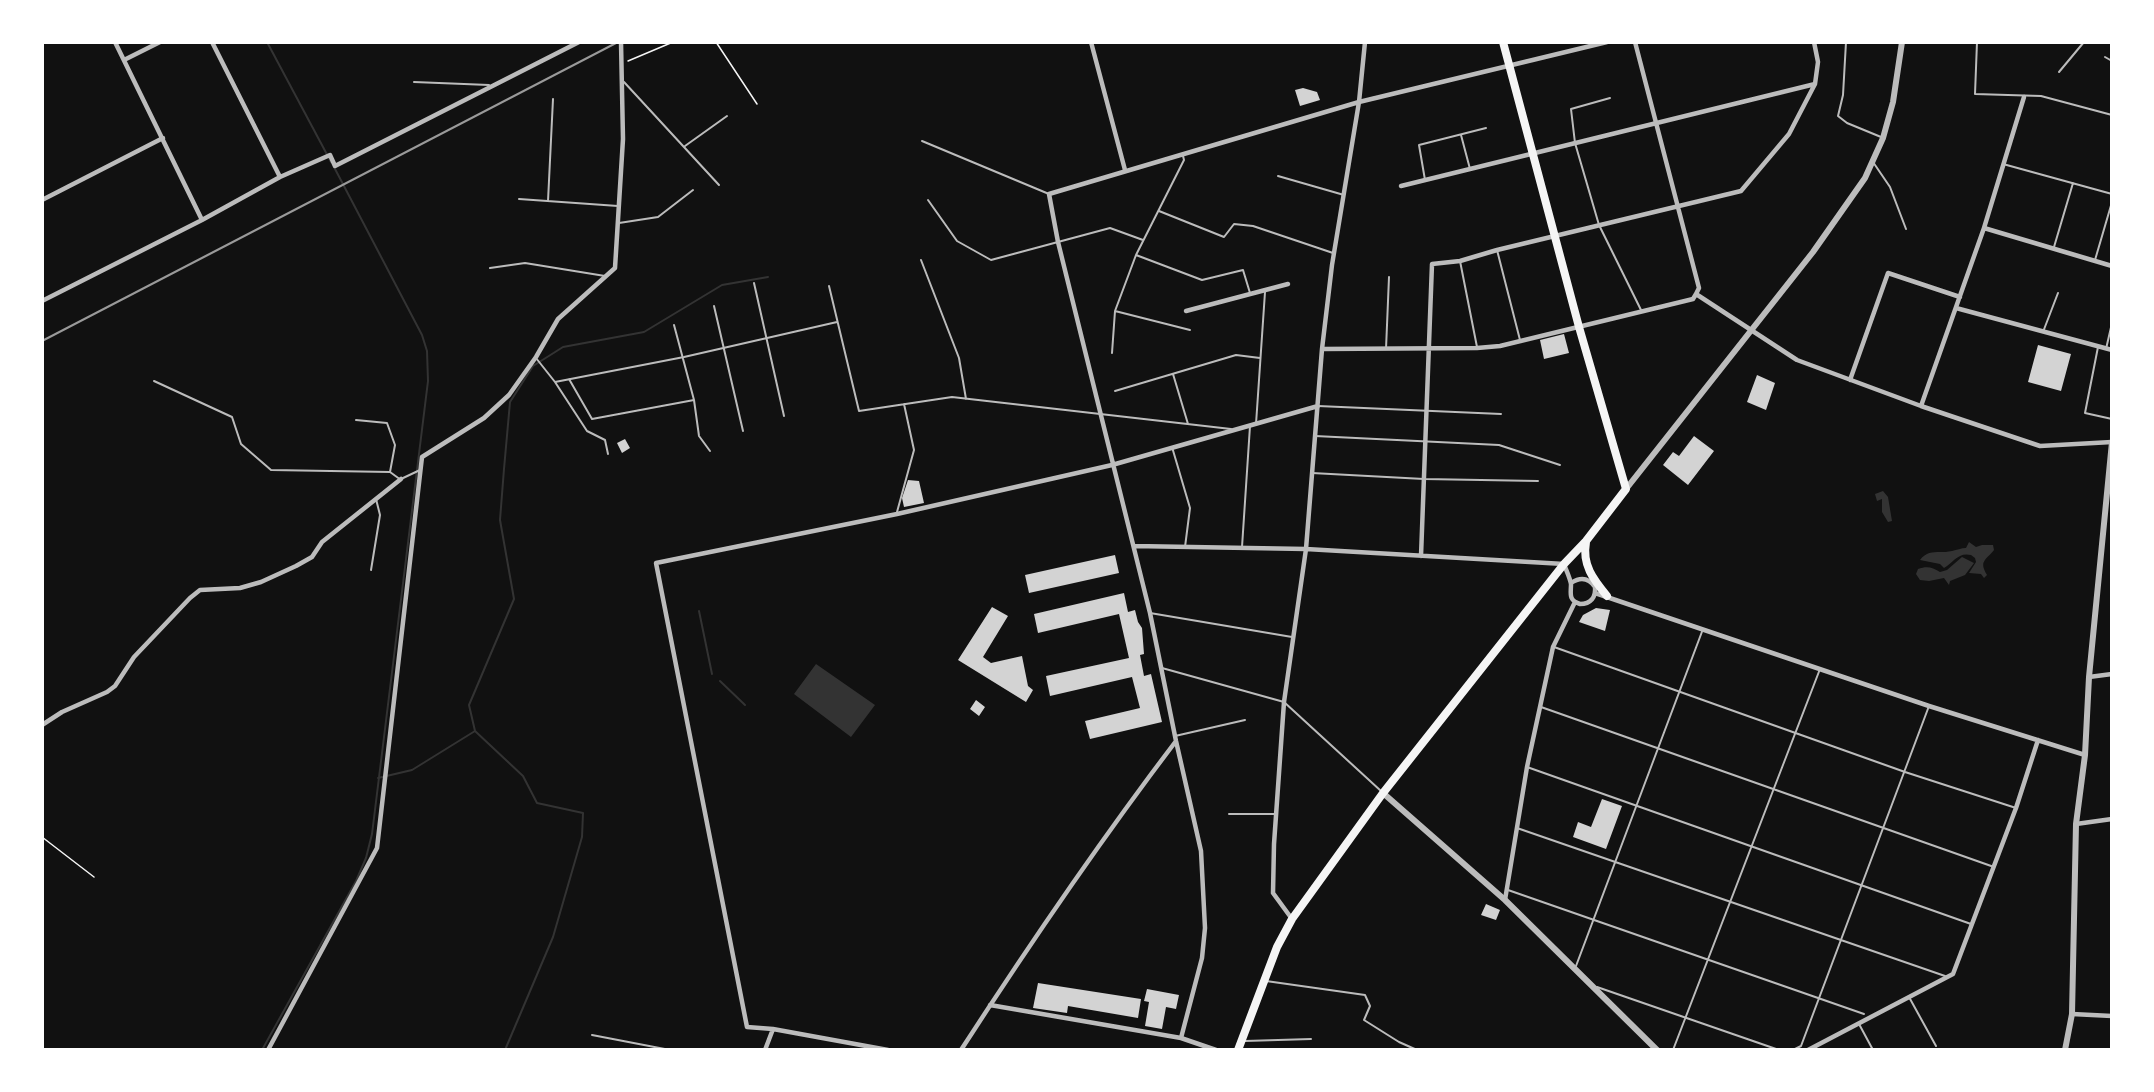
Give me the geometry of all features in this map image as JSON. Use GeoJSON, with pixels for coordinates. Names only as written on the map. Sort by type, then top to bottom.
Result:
{"type":"FeatureCollection","features":[{"type":"Feature","properties":{"kind":"main road"},"geometry":{"type":"LineString","coordinates":[[1238,1050],[1277,947],[1292,919],[1383,793],[1563,564],[1586,541],[1626,489],[1579,327],[1503,42]]}},
{"type":"Feature","properties":{"kind":"main road"},"geometry":{"type":"LineString","coordinates":[[1586,541],[1583,555],[1593,578],[1607,596]]}},
{"type":"Feature","properties":{"kind":"street"},"geometry":{"type":"LineString","coordinates":[[115,42],[202,220]]}},
{"type":"Feature","properties":{"kind":"street"},"geometry":{"type":"LineString","coordinates":[[124,60],[160,42]]}},
{"type":"Feature","properties":{"kind":"street"},"geometry":{"type":"LineString","coordinates":[[214,42],[280,177]]}},
{"type":"Feature","properties":{"kind":"street"},"geometry":{"type":"LineString","coordinates":[[42,301],[202,220],[280,177],[327,156],[335,166],[579,42]]}},
{"type":"Feature","properties":{"kind":"street"},"geometry":{"type":"LineString","coordinates":[[268,1050],[377,848],[422,457],[484,418],[509,395],[536,358],[558,319],[615,268],[623,139],[621,42]]}},
{"type":"Feature","properties":{"kind":"street"},"geometry":{"type":"LineString","coordinates":[[1091,42],[1125,170]]}},
{"type":"Feature","properties":{"kind":"street"},"geometry":{"type":"LineString","coordinates":[[1292,919],[1273,893],[1284,702],[1306,549],[1322,349],[1333,253],[1359,102],[1365,42]]}},
{"type":"Feature","properties":{"kind":"street"},"geometry":{"type":"LineString","coordinates":[[1181,1038],[1202,958],[1205,928],[1201,851],[1150,613],[1058,242],[1049,194],[1359,102],[1607,42]]}},
{"type":"Feature","properties":{"kind":"street"},"geometry":{"type":"LineString","coordinates":[[1322,349],[1430,349],[1500,346],[1693,299],[1699,288],[1676,207],[1635,42]]}},
{"type":"Feature","properties":{"kind":"street"},"geometry":{"type":"LineString","coordinates":[[1421,556],[1432,264],[1460,261],[1741,191],[1789,134],[1815,84],[1818,62],[1814,42]]}},
{"type":"Feature","properties":{"kind":"street"},"geometry":{"type":"LineString","coordinates":[[1626,489],[1813,252],[1865,178],[1883,138],[1893,102],[1902,42]]}},
{"type":"Feature","properties":{"kind":"street"},"geometry":{"type":"LineString","coordinates":[[1401,186],[1815,84]]}},
{"type":"Feature","properties":{"kind":"street"},"geometry":{"type":"LineString","coordinates":[[1921,406],[1984,228],[2024,97]]}},
{"type":"Feature","properties":{"kind":"street"},"geometry":{"type":"LineString","coordinates":[[42,200],[163,138]]}},
{"type":"Feature","properties":{"kind":"street"},"geometry":{"type":"LineString","coordinates":[[1984,228],[2112,266]]}},
{"type":"Feature","properties":{"kind":"street"},"geometry":{"type":"LineString","coordinates":[[1850,380],[1888,273],[1960,297]]}},
{"type":"Feature","properties":{"kind":"street"},"geometry":{"type":"LineString","coordinates":[[1186,312],[1288,284]]}},
{"type":"Feature","properties":{"kind":"street"},"geometry":{"type":"LineString","coordinates":[[1696,294],[1797,360],[1921,406],[2040,446],[2112,442],[2089,676],[2085,755],[2076,824],[2072,1014],[2065,1050]]}},
{"type":"Feature","properties":{"kind":"street"},"geometry":{"type":"LineString","coordinates":[[1956,308],[2109,350]]}},
{"type":"Feature","properties":{"kind":"street"},"geometry":{"type":"LineString","coordinates":[[888,1050],[773,1029],[747,1027],[656,563],[897,514],[1112,465],[1318,406]]}},
{"type":"Feature","properties":{"kind":"street"},"geometry":{"type":"LineString","coordinates":[[42,725],[62,712],[107,692],[115,686],[134,657],[200,590],[240,588],[261,582],[296,566],[312,557],[322,542],[401,480]]}},
{"type":"Feature","properties":{"kind":"street"},"geometry":{"type":"LineString","coordinates":[[1134,546],[1306,549],[1563,564],[1571,583],[1569,594],[1575,602],[1586,604],[1590,602],[1595,593],[1592,582],[1581,578],[1571,583]]}},
{"type":"Feature","properties":{"kind":"street"},"geometry":{"type":"LineString","coordinates":[[1595,593],[1929,706],[2085,755]]}},
{"type":"Feature","properties":{"kind":"street"},"geometry":{"type":"LineString","coordinates":[[1505,900],[1527,767],[1553,647],[1575,602]]}},
{"type":"Feature","properties":{"kind":"street"},"geometry":{"type":"LineString","coordinates":[[2089,676],[2112,674]]}},
{"type":"Feature","properties":{"kind":"street"},"geometry":{"type":"LineString","coordinates":[[961,1050],[1086,862],[1175,738]]}},
{"type":"Feature","properties":{"kind":"street"},"geometry":{"type":"LineString","coordinates":[[1808,1050],[1953,974],[2016,808],[2038,740]]}},
{"type":"Feature","properties":{"kind":"street"},"geometry":{"type":"LineString","coordinates":[[1383,793],[1505,900],[1657,1050]]}},
{"type":"Feature","properties":{"kind":"street"},"geometry":{"type":"LineString","coordinates":[[2076,824],[2112,819]]}},
{"type":"Feature","properties":{"kind":"street"},"geometry":{"type":"LineString","coordinates":[[990,1005],[1181,1038],[1216,1050]]}},
{"type":"Feature","properties":{"kind":"street"},"geometry":{"type":"LineString","coordinates":[[2072,1014],[2112,1016]]}},
{"type":"Feature","properties":{"kind":"street"},"geometry":{"type":"LineString","coordinates":[[765,1050],[773,1029]]}},
{"type":"Feature","properties":{"kind":"lane"},"geometry":{"type":"LineString","coordinates":[[1846,42],[1843,95],[1838,116],[1847,123],[1883,138]]}},
{"type":"Feature","properties":{"kind":"lane"},"geometry":{"type":"LineString","coordinates":[[1977,42],[1975,94],[2041,96],[2112,115]]}},
{"type":"Feature","properties":{"kind":"lane"},"geometry":{"type":"LineString","coordinates":[[2059,72],[2084,42]]}},
{"type":"Feature","properties":{"kind":"lane"},"geometry":{"type":"LineString","coordinates":[[2105,57],[2112,61]]}},
{"type":"Feature","properties":{"kind":"lane"},"geometry":{"type":"LineString","coordinates":[[622,80],[719,185]]}},
{"type":"Feature","properties":{"kind":"lane"},"geometry":{"type":"LineString","coordinates":[[414,82],[494,86]]}},
{"type":"Feature","properties":{"kind":"lane"},"geometry":{"type":"LineString","coordinates":[[1610,98],[1571,109],[1575,143],[1599,225],[1641,312]]}},
{"type":"Feature","properties":{"kind":"lane"},"geometry":{"type":"LineString","coordinates":[[548,201],[553,99]]}},
{"type":"Feature","properties":{"kind":"lane"},"geometry":{"type":"LineString","coordinates":[[685,146],[728,116]]}},
{"type":"Feature","properties":{"kind":"lane"},"geometry":{"type":"LineString","coordinates":[[1425,180],[1419,146],[1486,128]]}},
{"type":"Feature","properties":{"kind":"lane"},"geometry":{"type":"LineString","coordinates":[[1461,135],[1470,169]]}},
{"type":"Feature","properties":{"kind":"lane"},"geometry":{"type":"LineString","coordinates":[[922,141],[1049,194]]}},
{"type":"Feature","properties":{"kind":"lane"},"geometry":{"type":"LineString","coordinates":[[1112,353],[1115,311],[1136,255],[1184,160],[1183,153]]}},
{"type":"Feature","properties":{"kind":"lane"},"geometry":{"type":"LineString","coordinates":[[1873,162],[1890,188],[1906,229]]}},
{"type":"Feature","properties":{"kind":"lane"},"geometry":{"type":"LineString","coordinates":[[2003,164],[2112,194]]}},
{"type":"Feature","properties":{"kind":"lane"},"geometry":{"type":"LineString","coordinates":[[1278,176],[1344,195]]}},
{"type":"Feature","properties":{"kind":"lane"},"geometry":{"type":"LineString","coordinates":[[2054,247],[2073,183]]}},
{"type":"Feature","properties":{"kind":"lane"},"geometry":{"type":"LineString","coordinates":[[618,223],[658,217],[693,189]]}},
{"type":"Feature","properties":{"kind":"lane"},"geometry":{"type":"LineString","coordinates":[[519,199],[619,206]]}},
{"type":"Feature","properties":{"kind":"lane"},"geometry":{"type":"LineString","coordinates":[[928,200],[957,241],[991,260],[1110,228],[1143,240]]}},
{"type":"Feature","properties":{"kind":"lane"},"geometry":{"type":"LineString","coordinates":[[2095,261],[2112,202]]}},
{"type":"Feature","properties":{"kind":"lane"},"geometry":{"type":"LineString","coordinates":[[1158,210],[1224,237],[1234,224],[1253,226],[1333,253]]}},
{"type":"Feature","properties":{"kind":"lane"},"geometry":{"type":"LineString","coordinates":[[1497,250],[1520,341]]}},
{"type":"Feature","properties":{"kind":"lane"},"geometry":{"type":"LineString","coordinates":[[1136,255],[1202,280],[1243,270],[1250,293]]}},
{"type":"Feature","properties":{"kind":"lane"},"geometry":{"type":"LineString","coordinates":[[921,260],[951,332],[959,358],[966,399]]}},
{"type":"Feature","properties":{"kind":"lane"},"geometry":{"type":"LineString","coordinates":[[1460,261],[1478,348]]}},
{"type":"Feature","properties":{"kind":"lane"},"geometry":{"type":"LineString","coordinates":[[490,268],[525,262],[607,276]]}},
{"type":"Feature","properties":{"kind":"lane"},"geometry":{"type":"LineString","coordinates":[[1386,349],[1389,277]]}},
{"type":"Feature","properties":{"kind":"lane"},"geometry":{"type":"LineString","coordinates":[[754,283],[784,416]]}},
{"type":"Feature","properties":{"kind":"lane"},"geometry":{"type":"LineString","coordinates":[[829,286],[859,411],[952,397],[1234,429]]}},
{"type":"Feature","properties":{"kind":"lane"},"geometry":{"type":"LineString","coordinates":[[1242,547],[1265,289]]}},
{"type":"Feature","properties":{"kind":"lane"},"geometry":{"type":"LineString","coordinates":[[2043,332],[2058,293]]}},
{"type":"Feature","properties":{"kind":"lane"},"geometry":{"type":"LineString","coordinates":[[714,306],[743,431]]}},
{"type":"Feature","properties":{"kind":"lane"},"geometry":{"type":"LineString","coordinates":[[1115,311],[1190,330]]}},
{"type":"Feature","properties":{"kind":"lane"},"geometry":{"type":"LineString","coordinates":[[555,382],[684,357],[837,322]]}},
{"type":"Feature","properties":{"kind":"lane"},"geometry":{"type":"LineString","coordinates":[[2109,350],[2112,323]]}},
{"type":"Feature","properties":{"kind":"lane"},"geometry":{"type":"LineString","coordinates":[[674,325],[694,400],[699,436],[710,451]]}},
{"type":"Feature","properties":{"kind":"lane"},"geometry":{"type":"LineString","coordinates":[[2098,347],[2085,413],[2112,419]]}},
{"type":"Feature","properties":{"kind":"lane"},"geometry":{"type":"LineString","coordinates":[[1115,391],[1236,355],[1260,358]]}},
{"type":"Feature","properties":{"kind":"lane"},"geometry":{"type":"LineString","coordinates":[[536,358],[555,382],[586,431],[605,440],[608,454]]}},
{"type":"Feature","properties":{"kind":"lane"},"geometry":{"type":"LineString","coordinates":[[1173,374],[1188,424]]}},
{"type":"Feature","properties":{"kind":"lane"},"geometry":{"type":"LineString","coordinates":[[569,379],[592,419],[694,400]]}},
{"type":"Feature","properties":{"kind":"lane"},"geometry":{"type":"LineString","coordinates":[[154,381],[232,417],[241,444],[271,470],[390,472],[401,480],[420,470]]}},
{"type":"Feature","properties":{"kind":"lane"},"geometry":{"type":"LineString","coordinates":[[897,514],[914,450],[904,404]]}},
{"type":"Feature","properties":{"kind":"lane"},"geometry":{"type":"LineString","coordinates":[[1318,406],[1501,414]]}},
{"type":"Feature","properties":{"kind":"lane"},"geometry":{"type":"LineString","coordinates":[[356,420],[387,423],[395,445],[390,472]]}},
{"type":"Feature","properties":{"kind":"lane"},"geometry":{"type":"LineString","coordinates":[[1315,436],[1499,445],[1560,465]]}},
{"type":"Feature","properties":{"kind":"lane"},"geometry":{"type":"LineString","coordinates":[[1173,447],[1190,508],[1185,547]]}},
{"type":"Feature","properties":{"kind":"lane"},"geometry":{"type":"LineString","coordinates":[[1312,473],[1424,479],[1539,481]]}},
{"type":"Feature","properties":{"kind":"lane"},"geometry":{"type":"LineString","coordinates":[[371,570],[380,514],[376,499]]}},
{"type":"Feature","properties":{"kind":"lane"},"geometry":{"type":"LineString","coordinates":[[1150,613],[1292,637]]}},
{"type":"Feature","properties":{"kind":"lane"},"geometry":{"type":"LineString","coordinates":[[1574,970],[1703,629]]}},
{"type":"Feature","properties":{"kind":"lane"},"geometry":{"type":"LineString","coordinates":[[1553,647],[1905,772],[2016,808]]}},
{"type":"Feature","properties":{"kind":"lane"},"geometry":{"type":"LineString","coordinates":[[1162,668],[1284,702],[1383,793]]}},
{"type":"Feature","properties":{"kind":"lane"},"geometry":{"type":"LineString","coordinates":[[1673,1050],[1820,669]]}},
{"type":"Feature","properties":{"kind":"lane"},"geometry":{"type":"LineString","coordinates":[[1794,1050],[1801,1046],[1929,706]]}},
{"type":"Feature","properties":{"kind":"lane"},"geometry":{"type":"LineString","coordinates":[[1541,707],[1994,867]]}},
{"type":"Feature","properties":{"kind":"lane"},"geometry":{"type":"LineString","coordinates":[[1175,738],[1245,720]]}},
{"type":"Feature","properties":{"kind":"lane"},"geometry":{"type":"LineString","coordinates":[[1527,767],[1972,924]]}},
{"type":"Feature","properties":{"kind":"lane"},"geometry":{"type":"LineString","coordinates":[[1229,814],[1276,814]]}},
{"type":"Feature","properties":{"kind":"lane"},"geometry":{"type":"LineString","coordinates":[[1517,828],[1947,977]]}},
{"type":"Feature","properties":{"kind":"lane"},"geometry":{"type":"LineString","coordinates":[[1506,889],[1864,1014]]}},
{"type":"Feature","properties":{"kind":"lane"},"geometry":{"type":"LineString","coordinates":[[1263,981],[1365,995],[1370,1006],[1364,1020],[1399,1042],[1417,1050]]}},
{"type":"Feature","properties":{"kind":"lane"},"geometry":{"type":"LineString","coordinates":[[1589,984],[1779,1050]]}},
{"type":"Feature","properties":{"kind":"lane"},"geometry":{"type":"LineString","coordinates":[[1909,997],[1936,1046]]}},
{"type":"Feature","properties":{"kind":"lane"},"geometry":{"type":"LineString","coordinates":[[1859,1024],[1873,1050]]}},
{"type":"Feature","properties":{"kind":"lane"},"geometry":{"type":"LineString","coordinates":[[592,1035],[670,1050]]}},
{"type":"Feature","properties":{"kind":"lane"},"geometry":{"type":"LineString","coordinates":[[1241,1041],[1311,1039]]}},
{"type":"Feature","properties":{"kind":"path"},"geometry":{"type":"LineString","coordinates":[[622,64],[673,42]]}},
{"type":"Feature","properties":{"kind":"path"},"geometry":{"type":"LineString","coordinates":[[716,42],[757,104]]}},
{"type":"Feature","properties":{"kind":"path"},"geometry":{"type":"LineString","coordinates":[[42,837],[94,877]]}},
{"type":"Feature","properties":{"kind":"shaded area"},"geometry":{"type":"Polygon","coordinates":[[[1883,491],[1888,497],[1892,521],[1888,522],[1882,512],[1882,499],[1877,501],[1875,494],[1883,491]]]}},
{"type":"Feature","properties":{"kind":"shaded area"},"geometry":{"type":"Polygon","coordinates":[[[1969,542],[1976,547],[1993,545],[1994,550],[1983,564],[1987,575],[1984,578],[1981,574],[1969,573],[1976,562],[1971,555],[1959,556],[1944,568],[1940,564],[1920,560],[1927,554],[1966,548],[1969,542]]]}},
{"type":"Feature","properties":{"kind":"shaded area"},"geometry":{"type":"Polygon","coordinates":[[[1962,557],[1974,563],[1965,575],[1950,581],[1949,585],[1944,578],[1920,580],[1916,574],[1918,569],[1924,568],[1932,568],[1940,572],[1947,570],[1962,557]]]}},
{"type":"Feature","properties":{"kind":"shaded area"},"geometry":{"type":"Polygon","coordinates":[[[816,664],[875,705],[851,737],[794,694],[816,664]]]}},
{"type":"Feature","properties":{"kind":"building"},"geometry":{"type":"Polygon","coordinates":[[[1303,88],[1317,92],[1320,100],[1300,106],[1295,90],[1303,88]]]}},
{"type":"Feature","properties":{"kind":"building"},"geometry":{"type":"Polygon","coordinates":[[[1564,334],[1569,353],[1544,359],[1540,340],[1564,334]]]}},
{"type":"Feature","properties":{"kind":"building"},"geometry":{"type":"Polygon","coordinates":[[[2038,345],[2071,354],[2061,391],[2028,382],[2038,345]]]}},
{"type":"Feature","properties":{"kind":"building"},"geometry":{"type":"Polygon","coordinates":[[[1757,375],[1775,383],[1766,410],[1747,402],[1757,375]]]}},
{"type":"Feature","properties":{"kind":"building"},"geometry":{"type":"Polygon","coordinates":[[[1694,436],[1714,451],[1688,485],[1663,465],[1673,452],[1679,456],[1694,436]]]}},
{"type":"Feature","properties":{"kind":"building"},"geometry":{"type":"Polygon","coordinates":[[[625,439],[630,448],[622,453],[617,443],[625,439]]]}},
{"type":"Feature","properties":{"kind":"building"},"geometry":{"type":"Polygon","coordinates":[[[908,480],[919,481],[924,503],[904,507],[902,498],[908,480]]]}},
{"type":"Feature","properties":{"kind":"building"},"geometry":{"type":"Polygon","coordinates":[[[1115,555],[1119,573],[1029,593],[1025,575],[1115,555]]]}},
{"type":"Feature","properties":{"kind":"building"},"geometry":{"type":"Polygon","coordinates":[[[1124,593],[1128,612],[1135,610],[1142,628],[1144,654],[1140,655],[1144,676],[1151,674],[1162,722],[1090,739],[1085,721],[1140,708],[1132,677],[1050,696],[1046,676],[1129,658],[1119,614],[1038,633],[1034,614],[1124,593]]]}},
{"type":"Feature","properties":{"kind":"building"},"geometry":{"type":"Polygon","coordinates":[[[992,607],[1008,616],[983,657],[991,663],[1022,656],[1028,686],[1033,690],[1026,702],[958,660],[992,607]]]}},
{"type":"Feature","properties":{"kind":"building"},"geometry":{"type":"Polygon","coordinates":[[[1596,608],[1610,610],[1605,631],[1579,622],[1583,615],[1596,608]]]}},
{"type":"Feature","properties":{"kind":"building"},"geometry":{"type":"Polygon","coordinates":[[[976,700],[985,707],[979,716],[970,709],[976,700]]]}},
{"type":"Feature","properties":{"kind":"building"},"geometry":{"type":"Polygon","coordinates":[[[1602,799],[1622,806],[1606,849],[1573,837],[1578,822],[1591,827],[1602,799]]]}},
{"type":"Feature","properties":{"kind":"building"},"geometry":{"type":"Polygon","coordinates":[[[1486,904],[1500,910],[1496,920],[1481,915],[1486,904]]]}},
{"type":"Feature","properties":{"kind":"building"},"geometry":{"type":"Polygon","coordinates":[[[1038,983],[1141,999],[1138,1018],[1068,1006],[1067,1013],[1033,1008],[1038,983]]]}},
{"type":"Feature","properties":{"kind":"building"},"geometry":{"type":"Polygon","coordinates":[[[1147,989],[1179,995],[1176,1009],[1166,1007],[1162,1029],[1145,1026],[1149,1002],[1144,1001],[1147,989]]]}},
{"type":"Feature","properties":{"kind":"waterway"},"geometry":{"type":"LineString","coordinates":[[267,42],[331,162]]}},
{"type":"Feature","properties":{"kind":"waterway"},"geometry":{"type":"LineString","coordinates":[[262,1050],[356,881],[366,858],[372,834],[428,381],[427,351],[422,335],[334,167]]}},
{"type":"Feature","properties":{"kind":"waterway"},"geometry":{"type":"LineString","coordinates":[[475,731],[469,705],[514,599],[500,520],[504,469],[510,402],[533,366],[563,347],[644,332],[722,285],[768,277]]}},
{"type":"Feature","properties":{"kind":"waterway"},"geometry":{"type":"LineString","coordinates":[[699,611],[712,674]]}},
{"type":"Feature","properties":{"kind":"waterway"},"geometry":{"type":"LineString","coordinates":[[720,681],[745,705]]}},
{"type":"Feature","properties":{"kind":"waterway"},"geometry":{"type":"LineString","coordinates":[[378,778],[412,770],[475,731],[523,776],[537,803],[583,813],[582,837],[553,937],[505,1050]]}},
{"type":"Feature","properties":{"kind":"railway"},"geometry":{"type":"LineString","coordinates":[[42,341],[618,42]]}}]}
